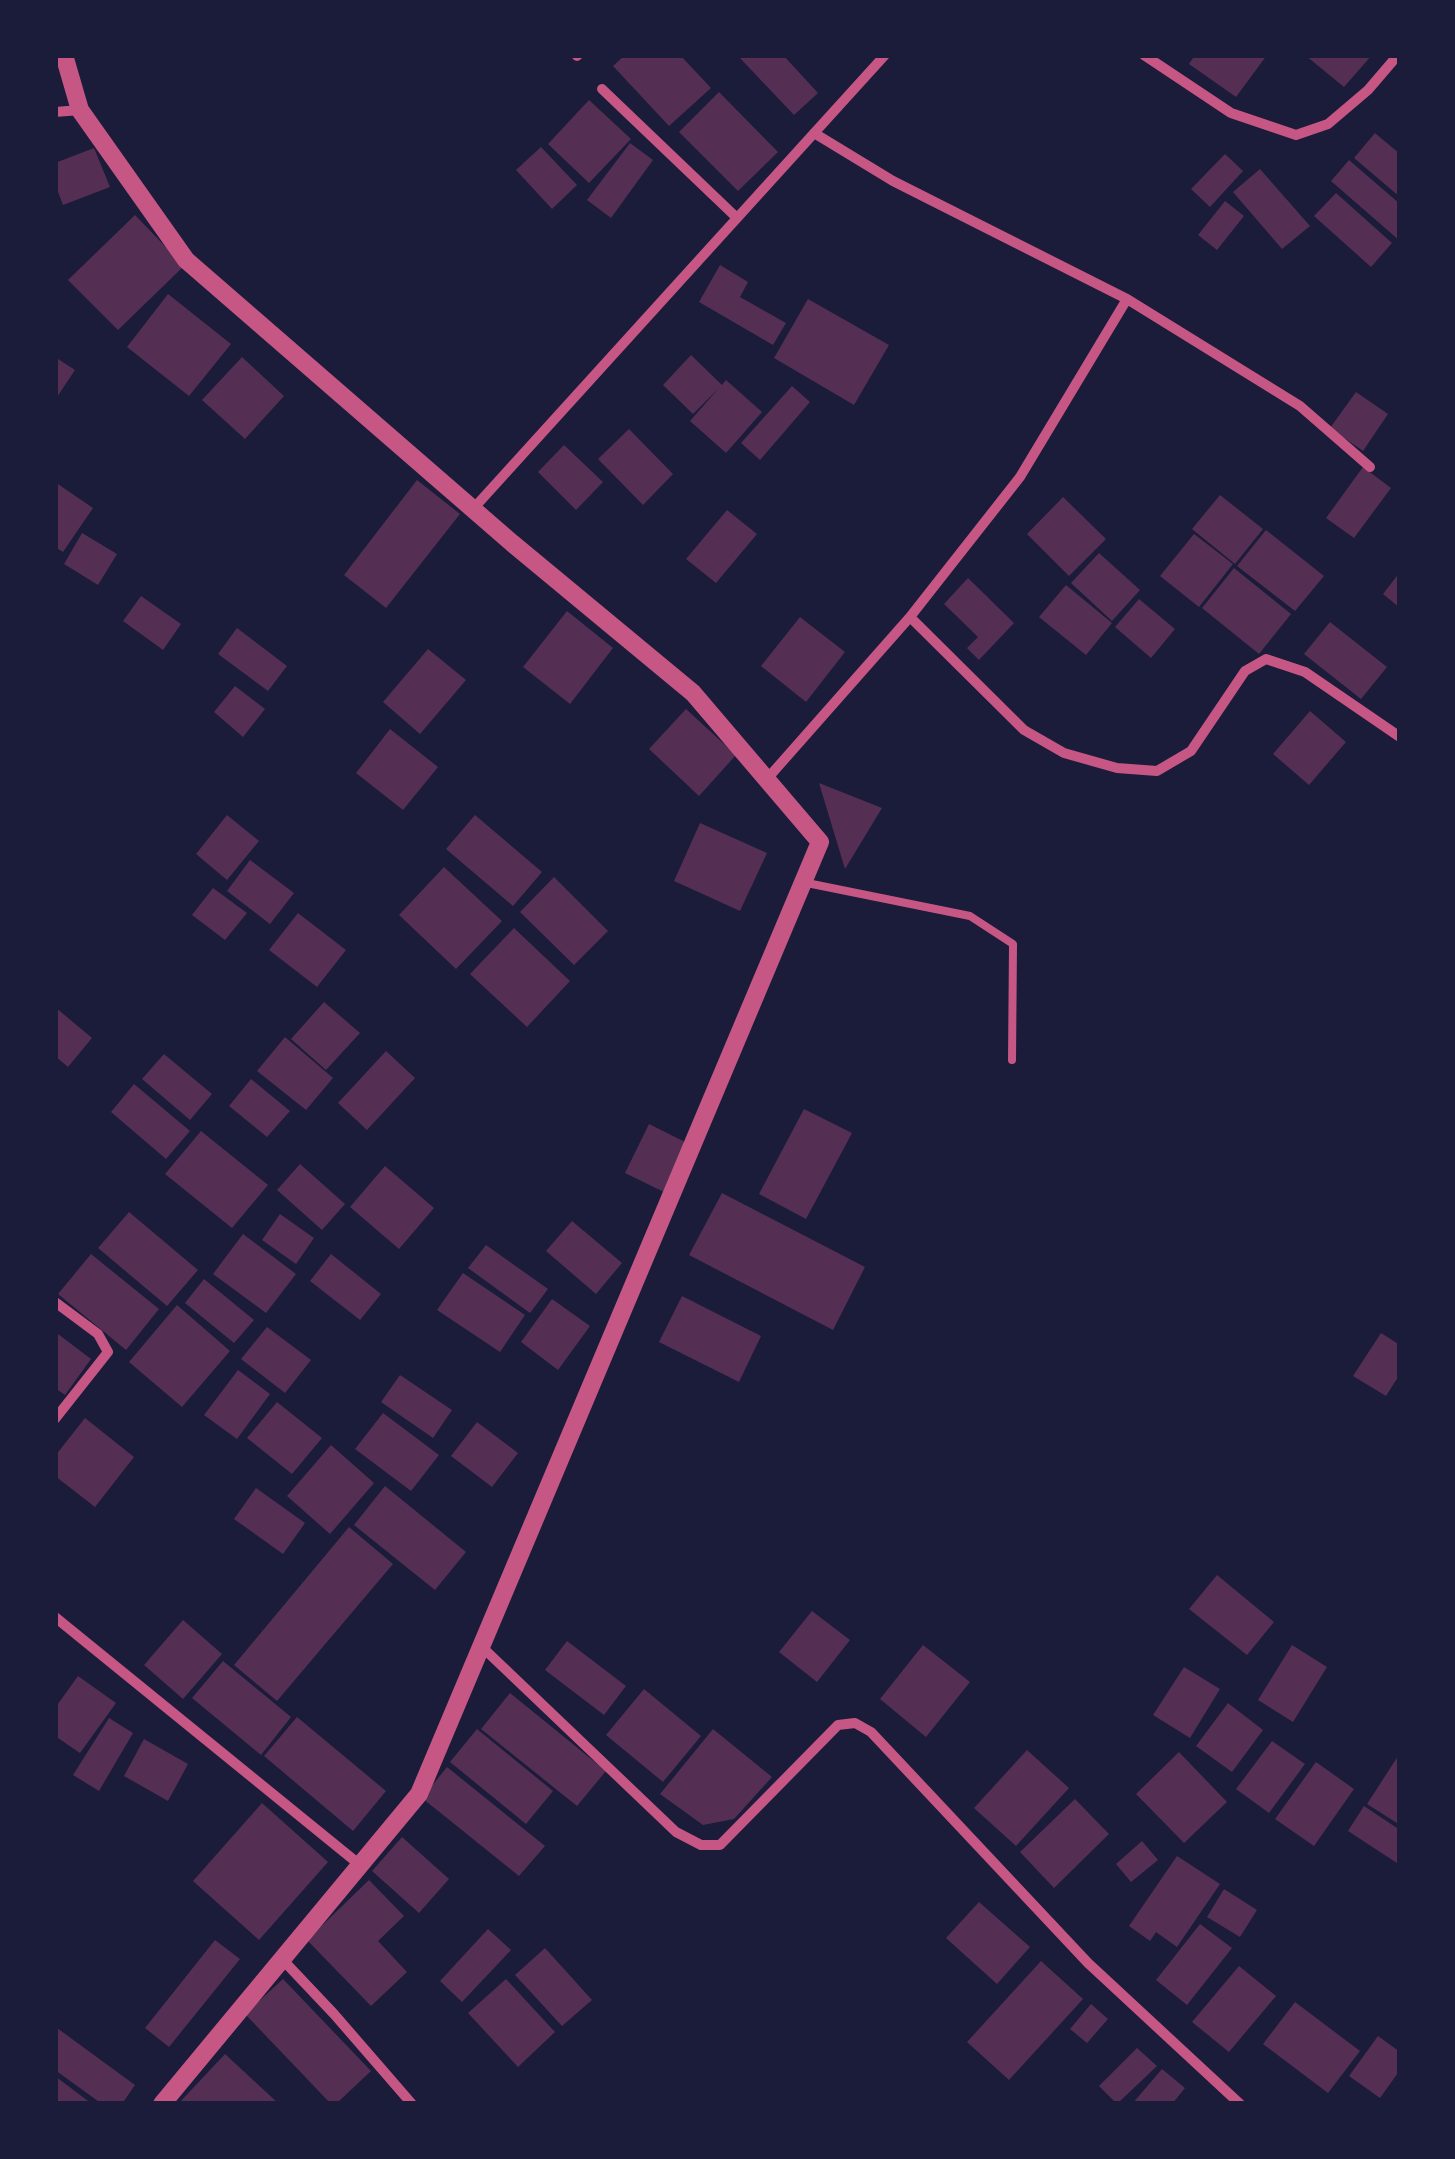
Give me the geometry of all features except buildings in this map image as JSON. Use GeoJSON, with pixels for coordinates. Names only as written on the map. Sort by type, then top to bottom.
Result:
{"type":"FeatureCollection","features":[{"type":"Feature","properties":{"kind":"street"},"geometry":{"type":"LineString","coordinates":[[64,55],[80,110],[186,260],[693,693],[820,842],[418,1794],[162,2104]]}},
{"type":"Feature","properties":{"kind":"street"},"geometry":{"type":"LineString","coordinates":[[473,509],[885,55]]}},
{"type":"Feature","properties":{"kind":"street"},"geometry":{"type":"LineString","coordinates":[[1144,55],[1231,113],[1296,135],[1328,124],[1368,90],[1398,55]]}},
{"type":"Feature","properties":{"kind":"street"},"geometry":{"type":"LineString","coordinates":[[602,89],[738,218]]}},
{"type":"Feature","properties":{"kind":"street"},"geometry":{"type":"LineString","coordinates":[[55,112],[80,110]]}},
{"type":"Feature","properties":{"kind":"street"},"geometry":{"type":"LineString","coordinates":[[814,133],[893,181],[1127,299],[1300,406],[1370,467]]}},
{"type":"Feature","properties":{"kind":"street"},"geometry":{"type":"LineString","coordinates":[[767,780],[910,617],[1020,477],[1127,299]]}},
{"type":"Feature","properties":{"kind":"street"},"geometry":{"type":"LineString","coordinates":[[910,617],[1024,730],[1064,753],[1117,768],[1157,771],[1191,751],[1245,671],[1266,659],[1305,672],[1400,737]]}},
{"type":"Feature","properties":{"kind":"street"},"geometry":{"type":"LineString","coordinates":[[55,1302],[98,1334],[108,1352],[55,1419]]}},
{"type":"Feature","properties":{"kind":"street"},"geometry":{"type":"LineString","coordinates":[[55,1617],[360,1865]]}},
{"type":"Feature","properties":{"kind":"street"},"geometry":{"type":"LineString","coordinates":[[481,1646],[676,1832],[701,1845],[720,1845],[838,1724],[855,1723],[872,1732],[1088,1963],[1240,2104]]}},
{"type":"Feature","properties":{"kind":"street"},"geometry":{"type":"LineString","coordinates":[[282,1960],[412,2104]]}},
{"type":"Feature","properties":{"kind":"lane"},"geometry":{"type":"LineString","coordinates":[[802,882],[970,916],[1014,944],[1012,1060]]}}]}
